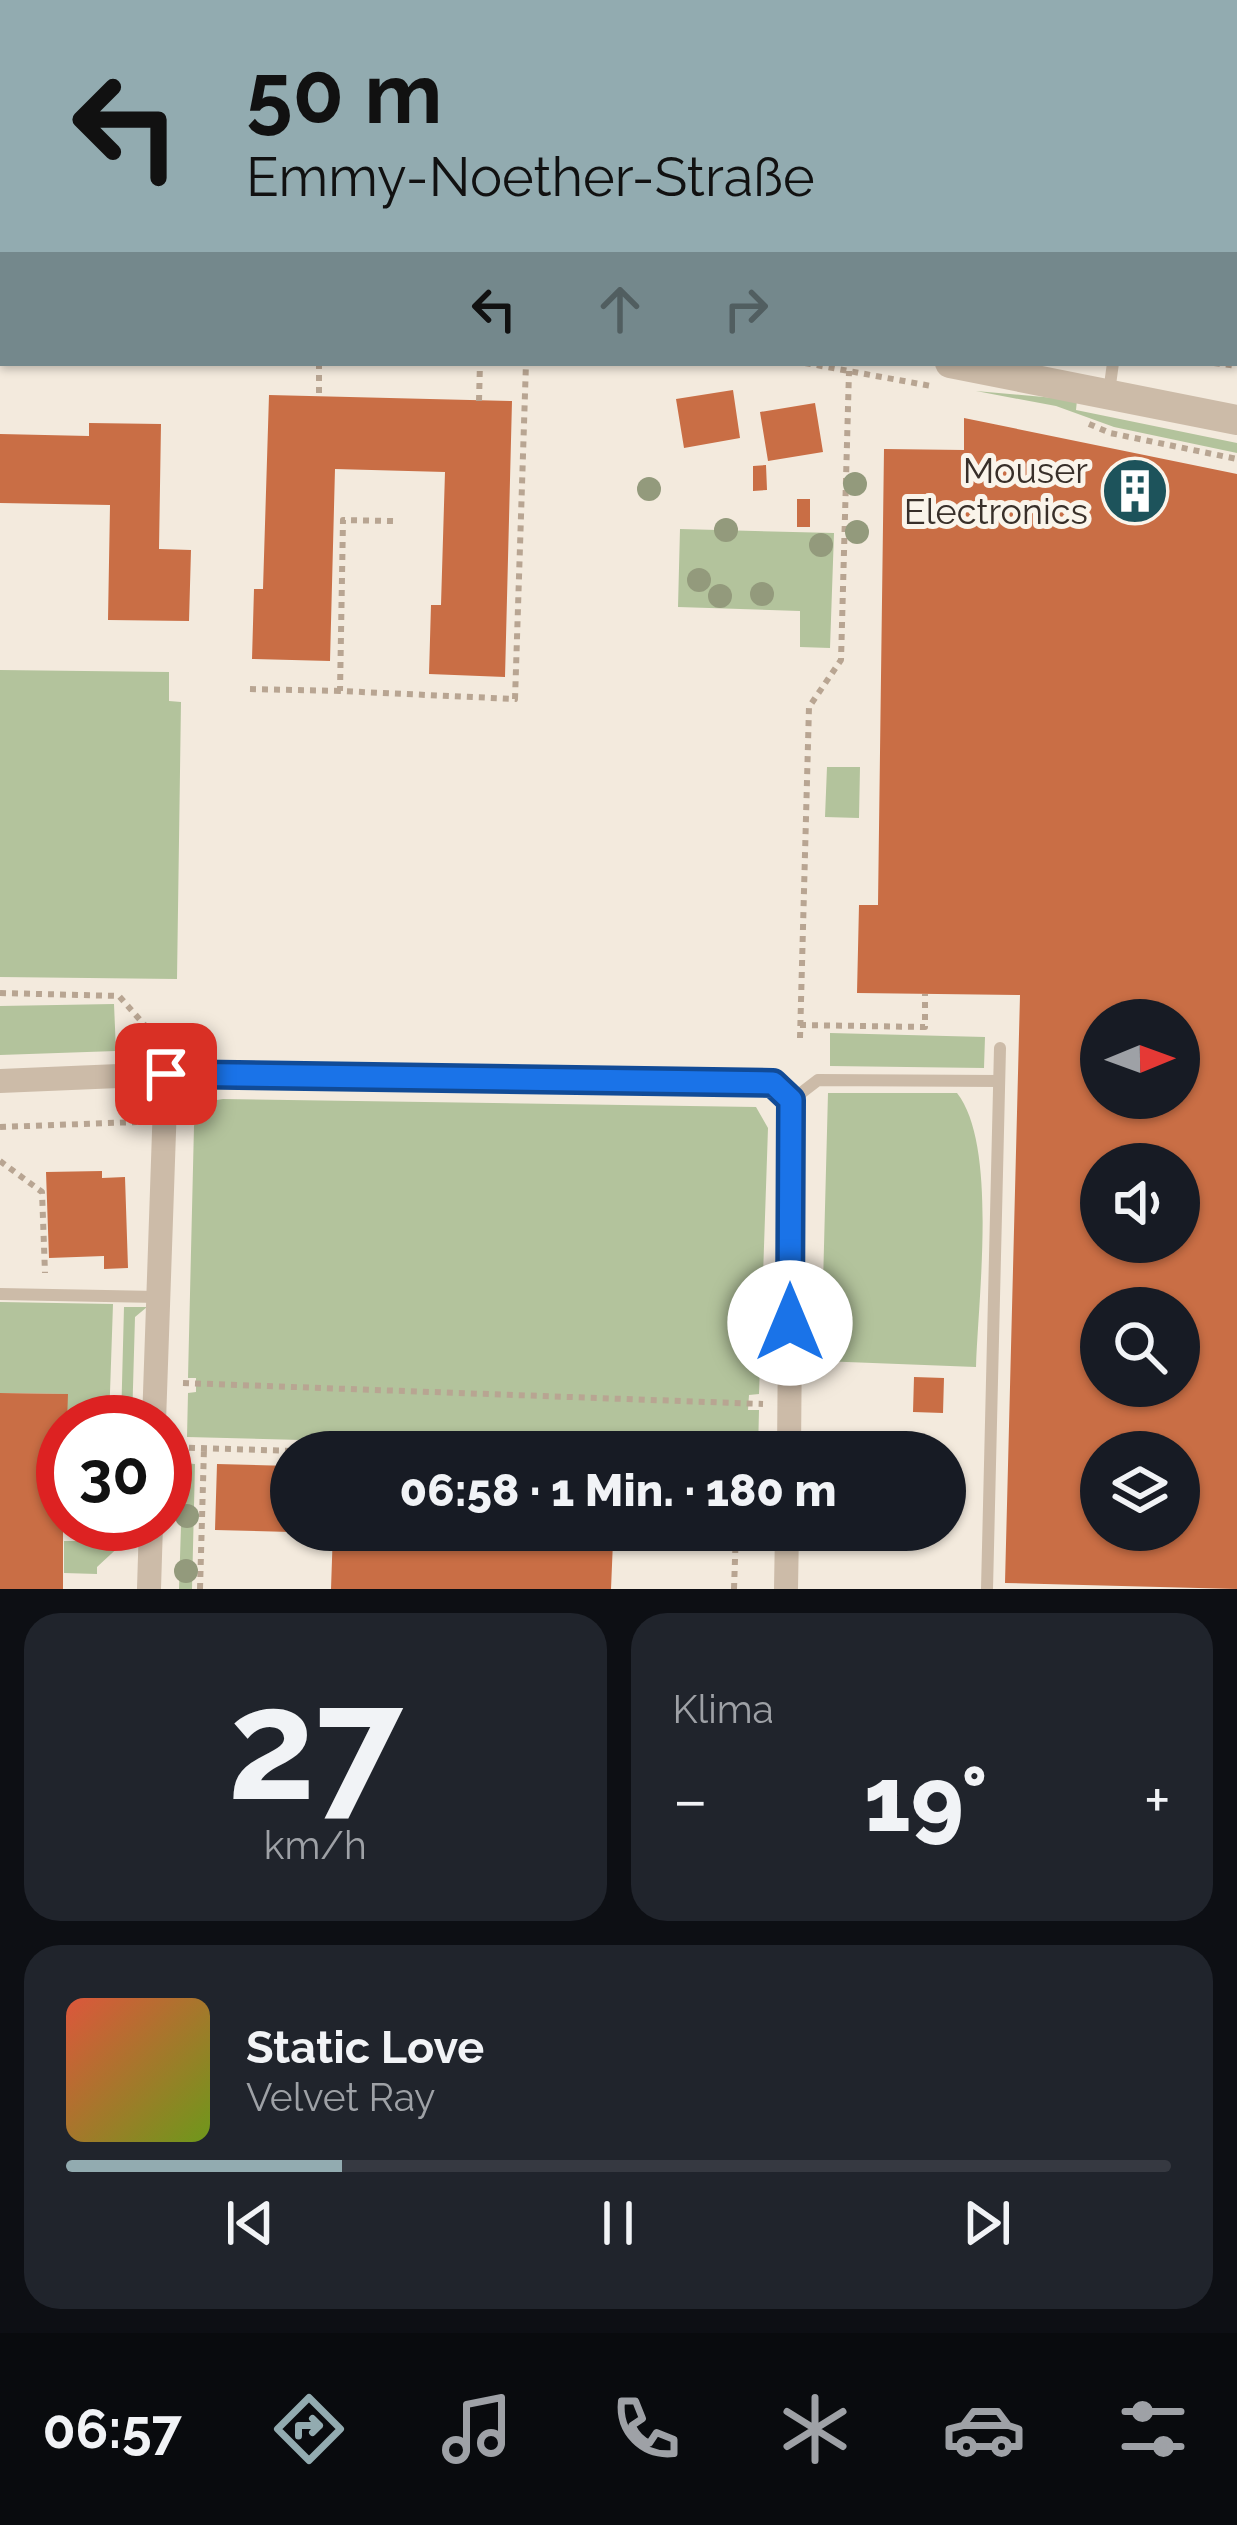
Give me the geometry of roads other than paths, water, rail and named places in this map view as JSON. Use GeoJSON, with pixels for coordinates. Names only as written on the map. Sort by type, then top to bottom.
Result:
{"type":"FeatureCollection","features":[{"type":"Feature","properties":{"kind":"street"},"geometry":{"type":"LineString","coordinates":[[982,366],[1111,378],[1237,420]]}},
{"type":"Feature","properties":{"kind":"street"},"geometry":{"type":"LineString","coordinates":[[155,1395],[166,1074]]}},
{"type":"Feature","properties":{"kind":"street"},"geometry":{"type":"LineString","coordinates":[[0,1081],[166,1074],[773,1083],[791,1100],[790,1431]]}},
{"type":"Feature","properties":{"kind":"street"},"geometry":{"type":"LineString","coordinates":[[149,1589],[151,1551]]}},
{"type":"Feature","properties":{"kind":"street"},"geometry":{"type":"LineString","coordinates":[[786,1589],[787,1551]]}},
{"type":"Feature","properties":{"kind":"lane"},"geometry":{"type":"LineString","coordinates":[[987,1589],[1000,1048]]}},
{"type":"Feature","properties":{"kind":"lane"},"geometry":{"type":"LineString","coordinates":[[791,1100],[818,1080],[999,1081]]}},
{"type":"Feature","properties":{"kind":"lane"},"geometry":{"type":"LineString","coordinates":[[0,1294],[158,1297]]}},
{"type":"Feature","properties":{"kind":"place","name":"Mouser Electronics"},"geometry":{"type":"Point","coordinates":[1135,491]}}]}
